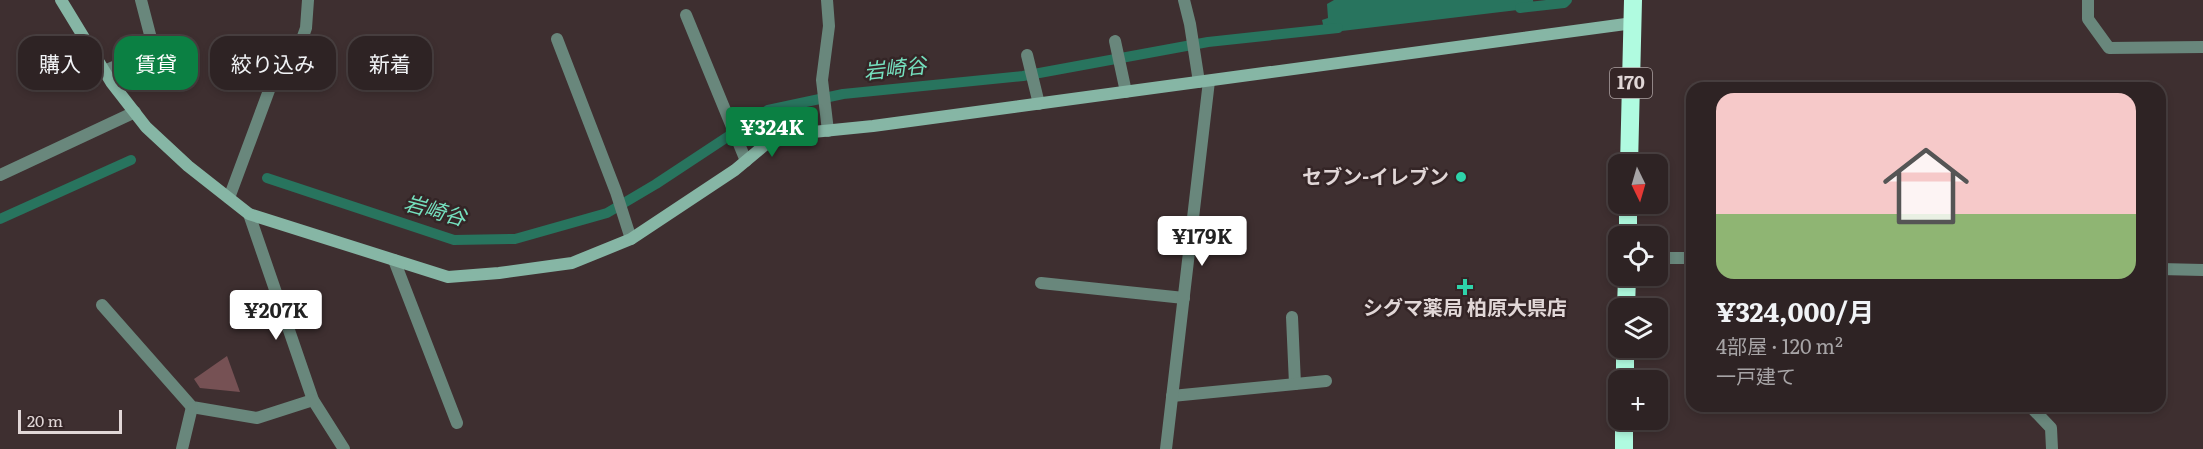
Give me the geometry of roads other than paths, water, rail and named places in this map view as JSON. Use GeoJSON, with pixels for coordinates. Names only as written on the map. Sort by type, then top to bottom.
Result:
{"type":"FeatureCollection","features":[{"type":"Feature","properties":{"kind":"highway","name":"170"},"geometry":{"type":"LineString","coordinates":[[1629,154],[1633,0]]}},
{"type":"Feature","properties":{"kind":"highway"},"geometry":{"type":"LineString","coordinates":[[1624,430],[1624,449]]}},
{"type":"Feature","properties":{"kind":"street"},"geometry":{"type":"LineString","coordinates":[[61,0],[105,71],[146,127],[188,166],[249,214],[448,277],[499,273],[572,262],[631,239],[746,161],[766,144],[803,133],[1039,104],[1633,23]]}},
{"type":"Feature","properties":{"kind":"street"},"geometry":{"type":"LineString","coordinates":[[105,71],[154,50],[141,0]]}},
{"type":"Feature","properties":{"kind":"street"},"geometry":{"type":"LineString","coordinates":[[229,198],[271,85],[296,56],[306,28],[308,0]]}},
{"type":"Feature","properties":{"kind":"street"},"geometry":{"type":"LineString","coordinates":[[827,0],[830,26],[822,80],[828,131]]}},
{"type":"Feature","properties":{"kind":"street"},"geometry":{"type":"LineString","coordinates":[[1166,449],[1184,297],[1204,81],[1184,0]]}},
{"type":"Feature","properties":{"kind":"street"},"geometry":{"type":"LineString","coordinates":[[2088,0],[2088,19],[2109,48],[2203,47]]}},
{"type":"Feature","properties":{"kind":"street"},"geometry":{"type":"LineString","coordinates":[[686,15],[746,161]]}},
{"type":"Feature","properties":{"kind":"street"},"geometry":{"type":"LineString","coordinates":[[557,39],[616,192],[631,239]]}},
{"type":"Feature","properties":{"kind":"street"},"geometry":{"type":"LineString","coordinates":[[1115,41],[1126,92]]}},
{"type":"Feature","properties":{"kind":"street"},"geometry":{"type":"LineString","coordinates":[[1027,55],[1039,104]]}},
{"type":"Feature","properties":{"kind":"street"},"geometry":{"type":"LineString","coordinates":[[0,175],[135,112]]}},
{"type":"Feature","properties":{"kind":"street"},"geometry":{"type":"LineString","coordinates":[[249,214],[313,400],[344,449]]}},
{"type":"Feature","properties":{"kind":"street"},"geometry":{"type":"LineString","coordinates":[[1668,258],[1686,258]]}},
{"type":"Feature","properties":{"kind":"street"},"geometry":{"type":"LineString","coordinates":[[394,260],[457,423]]}},
{"type":"Feature","properties":{"kind":"street"},"geometry":{"type":"LineString","coordinates":[[2166,269],[2203,270]]}},
{"type":"Feature","properties":{"kind":"street"},"geometry":{"type":"LineString","coordinates":[[1041,283],[1184,297]]}},
{"type":"Feature","properties":{"kind":"street"},"geometry":{"type":"LineString","coordinates":[[102,305],[192,407],[257,418],[313,400]]}},
{"type":"Feature","properties":{"kind":"street"},"geometry":{"type":"LineString","coordinates":[[1292,317],[1295,384]]}},
{"type":"Feature","properties":{"kind":"street"},"geometry":{"type":"LineString","coordinates":[[1172,396],[1326,381]]}},
{"type":"Feature","properties":{"kind":"street"},"geometry":{"type":"LineString","coordinates":[[182,449],[192,407]]}},
{"type":"Feature","properties":{"kind":"street"},"geometry":{"type":"LineString","coordinates":[[2036,412],[2051,428],[2052,449]]}},
{"type":"Feature","properties":{"kind":"waterway","name":"岩崎谷"},"geometry":{"type":"LineString","coordinates":[[1520,8],[1564,3],[1567,0]]}},
{"type":"Feature","properties":{"kind":"waterway","name":"岩崎谷"},"geometry":{"type":"LineString","coordinates":[[267,178],[454,240],[515,239],[607,213],[656,184],[768,110],[843,94],[1023,76],[1208,42],[1338,28]]}},
{"type":"Feature","properties":{"kind":"waterway","name":"岩崎谷"},"geometry":{"type":"LineString","coordinates":[[0,219],[131,160]]}},
{"type":"Feature","properties":{"kind":"place","name":"セブン-イレブン"},"geometry":{"type":"Point","coordinates":[1461,177]}},
{"type":"Feature","properties":{"kind":"place","name":"シグマ薬局 柏原大県店"},"geometry":{"type":"Point","coordinates":[1465,287]}}]}
